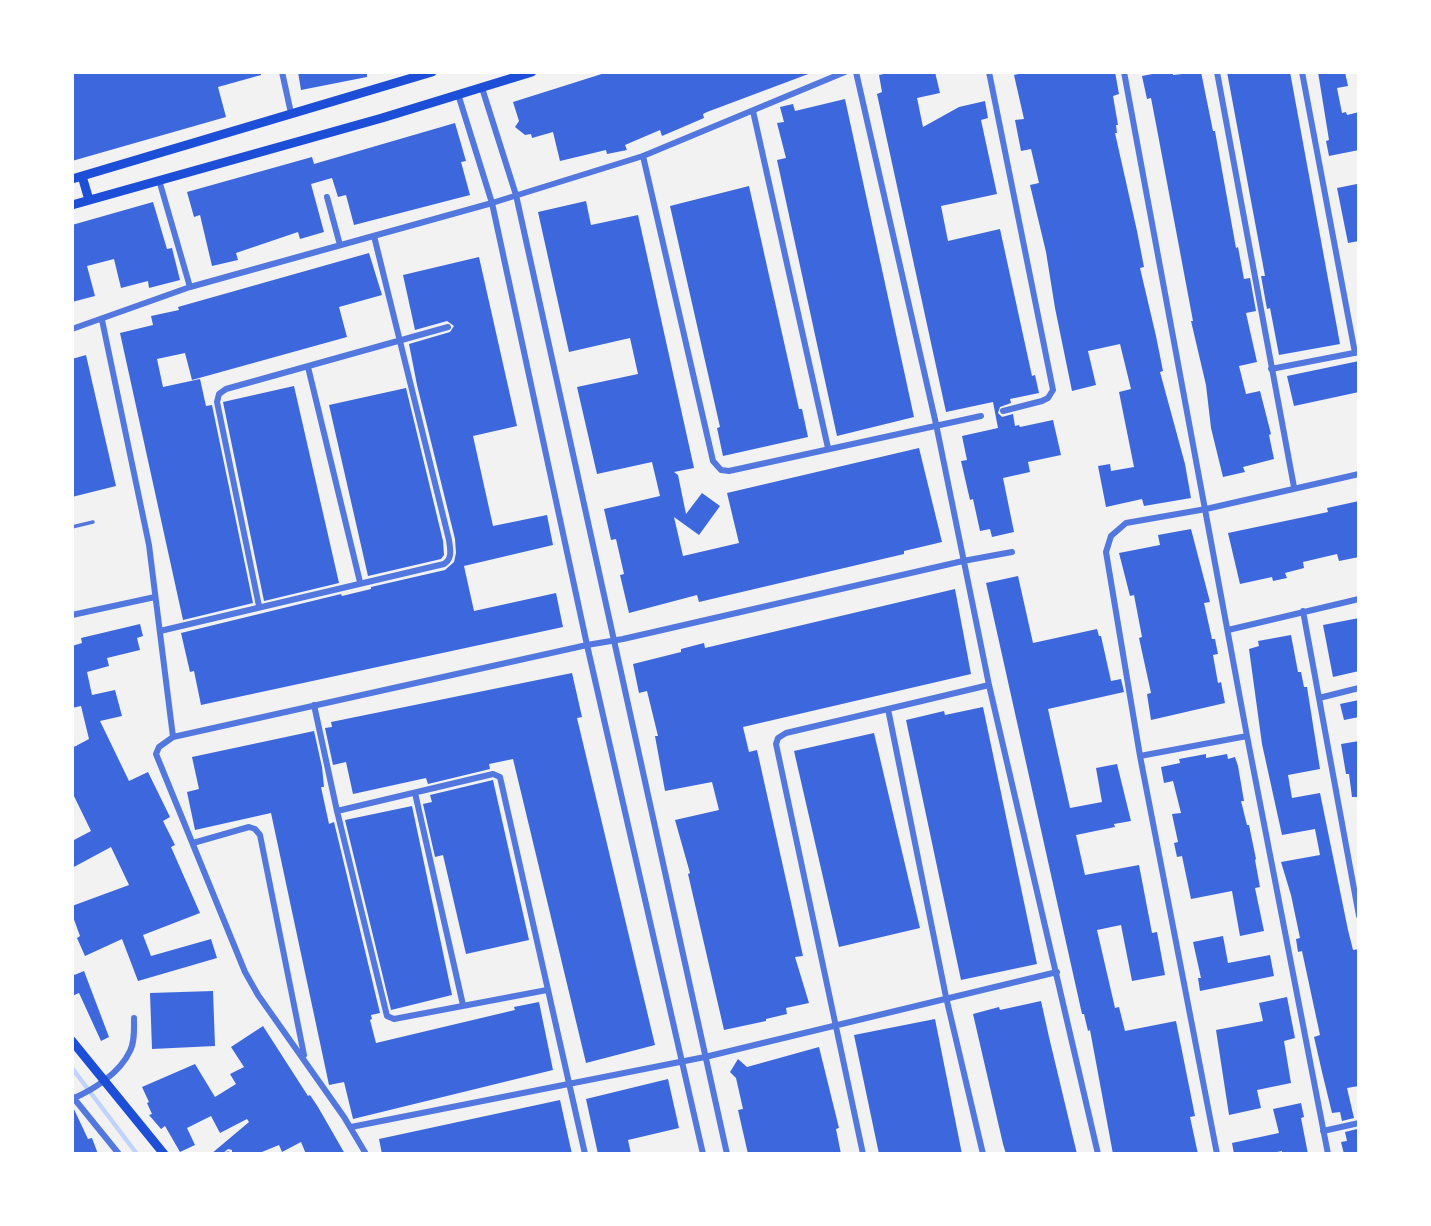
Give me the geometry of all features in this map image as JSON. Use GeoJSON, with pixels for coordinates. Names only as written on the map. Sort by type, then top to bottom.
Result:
{"type":"FeatureCollection","features":[{"type":"Feature","properties":{"kind":"main road"},"geometry":{"type":"LineString","coordinates":[[72,179],[432,72]]}},
{"type":"Feature","properties":{"kind":"main road"},"geometry":{"type":"LineString","coordinates":[[72,205],[382,118],[532,72]]}},
{"type":"Feature","properties":{"kind":"main road"},"geometry":{"type":"LineString","coordinates":[[82,176],[89,200]]}},
{"type":"Feature","properties":{"kind":"main road"},"geometry":{"type":"LineString","coordinates":[[72,1041],[164,1154]]}},
{"type":"Feature","properties":{"kind":"street"},"geometry":{"type":"LineString","coordinates":[[282,72],[291,113]]}},
{"type":"Feature","properties":{"kind":"street"},"geometry":{"type":"LineString","coordinates":[[393,72],[396,82]]}},
{"type":"Feature","properties":{"kind":"street"},"geometry":{"type":"LineString","coordinates":[[72,329],[190,287],[492,203],[643,156],[845,72]]}},
{"type":"Feature","properties":{"kind":"street"},"geometry":{"type":"LineString","coordinates":[[856,72],[936,424],[989,685],[1097,1154]]}},
{"type":"Feature","properties":{"kind":"street"},"geometry":{"type":"LineString","coordinates":[[989,72],[1053,390],[1048,398],[1042,401],[1003,411]]}},
{"type":"Feature","properties":{"kind":"street"},"geometry":{"type":"LineString","coordinates":[[1124,72],[1247,736],[1328,1154]]}},
{"type":"Feature","properties":{"kind":"street"},"geometry":{"type":"LineString","coordinates":[[1217,72],[1294,487]]}},
{"type":"Feature","properties":{"kind":"street"},"geometry":{"type":"LineString","coordinates":[[1271,369],[1357,352],[1302,72]]}},
{"type":"Feature","properties":{"kind":"street"},"geometry":{"type":"LineString","coordinates":[[482,88],[516,195],[727,1154]]}},
{"type":"Feature","properties":{"kind":"street"},"geometry":{"type":"LineString","coordinates":[[458,94],[492,203],[587,645],[703,1154]]}},
{"type":"Feature","properties":{"kind":"street"},"geometry":{"type":"LineString","coordinates":[[753,111],[828,448]]}},
{"type":"Feature","properties":{"kind":"street"},"geometry":{"type":"LineString","coordinates":[[643,156],[715,465],[721,470],[729,471],[981,416]]}},
{"type":"Feature","properties":{"kind":"street"},"geometry":{"type":"LineString","coordinates":[[159,180],[190,287]]}},
{"type":"Feature","properties":{"kind":"street"},"geometry":{"type":"LineString","coordinates":[[327,197],[341,245]]}},
{"type":"Feature","properties":{"kind":"street"},"geometry":{"type":"LineString","coordinates":[[160,631],[444,564],[451,554],[374,236]]}},
{"type":"Feature","properties":{"kind":"street"},"geometry":{"type":"LineString","coordinates":[[102,320],[149,545],[173,737]]}},
{"type":"Feature","properties":{"kind":"street"},"geometry":{"type":"LineString","coordinates":[[259,606],[218,397],[226,389],[448,327]]}},
{"type":"Feature","properties":{"kind":"street"},"geometry":{"type":"LineString","coordinates":[[308,367],[360,582]]}},
{"type":"Feature","properties":{"kind":"street"},"geometry":{"type":"LineString","coordinates":[[1217,1154],[1140,756],[1106,552],[1108,542],[1114,531],[1126,523],[1206,509],[1359,474]]}},
{"type":"Feature","properties":{"kind":"street"},"geometry":{"type":"LineString","coordinates":[[366,1154],[351,1127],[270,1013],[245,972],[156,754],[159,747],[173,737],[1012,552]]}},
{"type":"Feature","properties":{"kind":"street"},"geometry":{"type":"LineString","coordinates":[[72,615],[156,597]]}},
{"type":"Feature","properties":{"kind":"street"},"geometry":{"type":"LineString","coordinates":[[1228,630],[1359,599]]}},
{"type":"Feature","properties":{"kind":"street"},"geometry":{"type":"LineString","coordinates":[[1303,611],[1359,916]]}},
{"type":"Feature","properties":{"kind":"street"},"geometry":{"type":"LineString","coordinates":[[863,1154],[776,744],[778,738],[786,733],[989,685]]}},
{"type":"Feature","properties":{"kind":"street"},"geometry":{"type":"LineString","coordinates":[[1319,698],[1359,688]]}},
{"type":"Feature","properties":{"kind":"street"},"geometry":{"type":"LineString","coordinates":[[314,705],[387,1016],[394,1019],[547,990]]}},
{"type":"Feature","properties":{"kind":"street"},"geometry":{"type":"LineString","coordinates":[[888,709],[946,997],[983,1154]]}},
{"type":"Feature","properties":{"kind":"street"},"geometry":{"type":"LineString","coordinates":[[1140,756],[1247,736]]}},
{"type":"Feature","properties":{"kind":"street"},"geometry":{"type":"LineString","coordinates":[[337,811],[493,774],[502,780],[585,1154]]}},
{"type":"Feature","properties":{"kind":"street"},"geometry":{"type":"LineString","coordinates":[[415,793],[463,1005]]}},
{"type":"Feature","properties":{"kind":"street"},"geometry":{"type":"LineString","coordinates":[[193,842],[249,827],[260,835],[304,1058]]}},
{"type":"Feature","properties":{"kind":"street"},"geometry":{"type":"LineString","coordinates":[[351,1127],[705,1057],[1057,972]]}},
{"type":"Feature","properties":{"kind":"street"},"geometry":{"type":"LineString","coordinates":[[119,1154],[72,1098],[84,1094],[105,1079],[130,1053],[134,1018]]}},
{"type":"Feature","properties":{"kind":"street"},"geometry":{"type":"LineString","coordinates":[[1323,1130],[1359,1123]]}},
{"type":"Feature","properties":{"kind":"lane"},"geometry":{"type":"LineString","coordinates":[[72,527],[93,522]]}},
{"type":"Feature","properties":{"kind":"building"},"geometry":{"type":"Polygon","coordinates":[[[72,72],[261,72],[261,75],[218,87],[226,117],[72,161],[72,72]]]}},
{"type":"Feature","properties":{"kind":"building"},"geometry":{"type":"Polygon","coordinates":[[[298,72],[367,72],[367,77],[301,90],[298,72]]]}},
{"type":"Feature","properties":{"kind":"building"},"geometry":{"type":"Polygon","coordinates":[[[608,72],[811,73],[707,112],[703,114],[704,118],[662,136],[660,130],[625,145],[627,150],[607,154],[606,150],[560,161],[553,132],[532,138],[531,134],[525,135],[515,127],[519,121],[513,102],[608,72]]]}},
{"type":"Feature","properties":{"kind":"building"},"geometry":{"type":"Polygon","coordinates":[[[893,72],[935,72],[940,93],[917,98],[923,127],[959,107],[985,101],[988,118],[981,120],[997,194],[941,206],[948,241],[1000,229],[1032,376],[1035,375],[1039,393],[1010,399],[1011,403],[1000,407],[998,413],[1002,417],[1013,414],[1015,426],[1020,427],[1053,420],[1061,455],[1028,462],[1030,472],[1003,478],[1014,532],[992,537],[990,529],[980,531],[961,461],[967,460],[962,436],[998,428],[993,402],[946,412],[877,94],[882,92],[879,75],[893,72]]]}},
{"type":"Feature","properties":{"kind":"building"},"geometry":{"type":"Polygon","coordinates":[[[1027,72],[1115,72],[1119,94],[1113,96],[1118,125],[1115,133],[1144,267],[1140,268],[1163,371],[1160,372],[1185,464],[1191,498],[1144,506],[1142,499],[1106,507],[1098,466],[1110,464],[1111,471],[1134,467],[1119,392],[1131,389],[1120,344],[1088,351],[1096,385],[1072,391],[1046,252],[1030,185],[1039,183],[1031,149],[1021,151],[1015,120],[1024,119],[1014,75],[1027,72]]]}},
{"type":"Feature","properties":{"kind":"building"},"geometry":{"type":"Polygon","coordinates":[[[1173,72],[1173,75],[1201,72],[1215,131],[1236,248],[1238,247],[1244,279],[1250,278],[1256,311],[1246,313],[1257,362],[1239,366],[1246,394],[1260,391],[1271,434],[1269,435],[1274,459],[1243,467],[1245,472],[1223,477],[1211,428],[1206,385],[1191,321],[1151,98],[1147,99],[1142,76],[1173,72]]]}},
{"type":"Feature","properties":{"kind":"building"},"geometry":{"type":"Polygon","coordinates":[[[1227,72],[1290,72],[1340,344],[1279,355],[1270,308],[1267,309],[1261,276],[1265,276],[1227,72]]]}},
{"type":"Feature","properties":{"kind":"building"},"geometry":{"type":"Polygon","coordinates":[[[1318,72],[1345,72],[1348,86],[1337,88],[1342,113],[1346,112],[1347,115],[1359,112],[1359,150],[1329,156],[1318,72]]]}},
{"type":"Feature","properties":{"kind":"building"},"geometry":{"type":"Polygon","coordinates":[[[845,99],[914,417],[837,436],[777,160],[786,158],[777,123],[784,122],[780,107],[793,104],[795,111],[845,99]]]}},
{"type":"Feature","properties":{"kind":"building"},"geometry":{"type":"Polygon","coordinates":[[[455,123],[466,161],[461,162],[470,195],[354,225],[346,195],[338,197],[332,178],[311,184],[324,232],[300,239],[298,232],[236,253],[238,260],[212,266],[200,215],[194,217],[187,192],[312,157],[314,164],[455,123]]]}},
{"type":"Feature","properties":{"kind":"building"},"geometry":{"type":"Polygon","coordinates":[[[1357,184],[1359,241],[1348,243],[1337,188],[1357,184]]]}},
{"type":"Feature","properties":{"kind":"building"},"geometry":{"type":"Polygon","coordinates":[[[749,186],[799,409],[802,409],[808,437],[723,456],[717,428],[720,427],[670,206],[749,186]]]}},
{"type":"Feature","properties":{"kind":"building"},"geometry":{"type":"Polygon","coordinates":[[[586,201],[591,225],[638,215],[694,468],[674,472],[678,475],[686,514],[702,493],[720,506],[699,535],[674,517],[683,556],[739,543],[727,493],[919,448],[942,542],[904,551],[904,554],[699,602],[697,595],[629,613],[620,575],[624,574],[616,539],[611,540],[604,509],[660,496],[652,462],[597,474],[577,387],[638,374],[630,338],[569,352],[538,212],[586,201]]]}},
{"type":"Feature","properties":{"kind":"building"},"geometry":{"type":"Polygon","coordinates":[[[153,202],[167,249],[172,248],[180,280],[149,288],[148,281],[121,288],[114,259],[87,266],[95,296],[72,302],[72,225],[153,202]]]}},
{"type":"Feature","properties":{"kind":"building"},"geometry":{"type":"Polygon","coordinates":[[[369,253],[382,295],[339,307],[347,337],[192,380],[185,353],[157,359],[163,387],[200,379],[206,406],[212,405],[253,603],[183,620],[120,333],[153,325],[151,316],[179,310],[178,307],[369,253]]]}},
{"type":"Feature","properties":{"kind":"building"},"geometry":{"type":"Polygon","coordinates":[[[479,257],[517,426],[473,436],[493,526],[547,515],[553,545],[464,566],[474,611],[556,593],[563,627],[201,705],[194,671],[190,672],[181,633],[445,570],[454,562],[455,539],[409,344],[450,332],[454,326],[447,321],[415,330],[403,275],[479,257]]]}},
{"type":"Feature","properties":{"kind":"building"},"geometry":{"type":"Polygon","coordinates":[[[86,355],[116,486],[72,497],[72,359],[86,355]]]}},
{"type":"Feature","properties":{"kind":"building"},"geometry":{"type":"Polygon","coordinates":[[[1359,361],[1359,392],[1294,406],[1287,376],[1359,361]]]}},
{"type":"Feature","properties":{"kind":"building"},"geometry":{"type":"Polygon","coordinates":[[[294,386],[339,583],[264,601],[223,402],[294,386]]]}},
{"type":"Feature","properties":{"kind":"building"},"geometry":{"type":"Polygon","coordinates":[[[406,388],[443,541],[444,555],[441,559],[368,576],[329,405],[406,388]]]}},
{"type":"Feature","properties":{"kind":"building"},"geometry":{"type":"Polygon","coordinates":[[[1359,501],[1359,557],[1339,561],[1337,554],[1303,562],[1304,568],[1285,573],[1287,578],[1273,581],[1272,577],[1240,584],[1228,533],[1328,512],[1327,508],[1359,501]]]}},
{"type":"Feature","properties":{"kind":"building"},"geometry":{"type":"Polygon","coordinates":[[[1191,529],[1210,602],[1204,603],[1212,639],[1215,639],[1218,654],[1213,655],[1225,703],[1151,720],[1147,694],[1151,693],[1139,638],[1142,637],[1134,595],[1130,596],[1119,553],[1160,545],[1158,535],[1191,529]]]}},
{"type":"Feature","properties":{"kind":"building"},"geometry":{"type":"Polygon","coordinates":[[[1018,576],[1033,643],[1097,629],[1111,681],[1121,679],[1124,692],[1048,709],[1070,808],[1102,802],[1096,768],[1117,764],[1131,821],[1076,835],[1085,875],[1139,865],[1152,933],[1157,932],[1165,975],[1132,981],[1121,925],[1097,930],[1115,1008],[1119,1007],[1125,1031],[1176,1021],[1195,1116],[1190,1117],[1198,1154],[1113,1154],[1090,1030],[1088,1031],[1082,1014],[986,583],[1018,576]]]}},
{"type":"Feature","properties":{"kind":"building"},"geometry":{"type":"Polygon","coordinates":[[[955,589],[971,674],[743,727],[749,752],[757,750],[803,956],[795,957],[809,1003],[786,1008],[787,1014],[766,1021],[724,1030],[688,874],[690,873],[675,820],[719,810],[712,782],[665,791],[655,736],[658,736],[647,691],[639,693],[633,664],[681,652],[681,649],[704,643],[705,648],[955,589]]]}},
{"type":"Feature","properties":{"kind":"building"},"geometry":{"type":"Polygon","coordinates":[[[1359,618],[1359,671],[1333,677],[1323,625],[1359,618]]]}},
{"type":"Feature","properties":{"kind":"building"},"geometry":{"type":"Polygon","coordinates":[[[140,624],[143,636],[137,638],[140,650],[107,658],[109,666],[87,672],[92,695],[115,690],[122,716],[100,721],[129,781],[148,772],[170,817],[163,821],[175,845],[171,847],[200,913],[143,935],[151,956],[211,939],[217,958],[138,981],[122,939],[85,956],[77,938],[80,936],[72,914],[72,906],[129,885],[111,847],[72,868],[72,836],[74,840],[91,831],[72,792],[72,748],[89,739],[81,706],[72,708],[72,646],[82,643],[81,638],[140,624]]]}},
{"type":"Feature","properties":{"kind":"building"},"geometry":{"type":"Polygon","coordinates":[[[1291,635],[1298,672],[1301,672],[1304,687],[1307,687],[1320,769],[1288,775],[1292,798],[1320,793],[1353,950],[1359,949],[1359,1086],[1347,1088],[1354,1118],[1342,1121],[1340,1112],[1332,1113],[1322,1072],[1314,1037],[1320,1035],[1302,951],[1298,952],[1296,939],[1300,938],[1281,862],[1320,855],[1315,829],[1282,835],[1262,744],[1249,649],[1259,646],[1258,641],[1291,635]]]}},
{"type":"Feature","properties":{"kind":"building"},"geometry":{"type":"Polygon","coordinates":[[[572,673],[582,717],[577,718],[655,1045],[586,1063],[513,759],[489,764],[490,769],[428,784],[426,778],[353,794],[346,762],[333,765],[325,728],[332,727],[331,722],[572,673]]]}},
{"type":"Feature","properties":{"kind":"building"},"geometry":{"type":"Polygon","coordinates":[[[1359,700],[1359,717],[1344,720],[1340,704],[1359,700]]]}},
{"type":"Feature","properties":{"kind":"building"},"geometry":{"type":"Polygon","coordinates":[[[983,707],[1037,964],[961,980],[906,720],[944,711],[945,715],[983,707]]]}},
{"type":"Feature","properties":{"kind":"building"},"geometry":{"type":"Polygon","coordinates":[[[314,731],[322,767],[324,787],[321,787],[329,824],[334,822],[380,1013],[371,1015],[370,1020],[376,1043],[539,1002],[553,1070],[353,1119],[344,1082],[329,1085],[271,813],[195,830],[187,792],[199,789],[192,757],[314,731]]]}},
{"type":"Feature","properties":{"kind":"building"},"geometry":{"type":"Polygon","coordinates":[[[874,733],[920,928],[839,947],[794,751],[874,733]]]}},
{"type":"Feature","properties":{"kind":"building"},"geometry":{"type":"Polygon","coordinates":[[[1359,741],[1359,797],[1352,797],[1341,744],[1359,741]]]}},
{"type":"Feature","properties":{"kind":"building"},"geometry":{"type":"Polygon","coordinates":[[[1206,754],[1206,758],[1227,754],[1228,759],[1235,757],[1238,766],[1244,801],[1241,801],[1256,859],[1260,887],[1255,888],[1264,931],[1240,936],[1232,891],[1191,899],[1182,856],[1177,857],[1174,843],[1178,842],[1172,814],[1181,813],[1173,781],[1164,783],[1161,767],[1180,763],[1179,759],[1206,754]]]}},
{"type":"Feature","properties":{"kind":"building"},"geometry":{"type":"Polygon","coordinates":[[[493,780],[529,940],[466,954],[443,855],[435,857],[423,804],[432,802],[430,795],[493,780]]]}},
{"type":"Feature","properties":{"kind":"building"},"geometry":{"type":"Polygon","coordinates":[[[412,806],[452,995],[391,1010],[345,820],[412,806]]]}},
{"type":"Feature","properties":{"kind":"building"},"geometry":{"type":"Polygon","coordinates":[[[1223,936],[1228,963],[1270,955],[1274,976],[1200,991],[1198,978],[1201,978],[1193,942],[1223,936]]]}},
{"type":"Feature","properties":{"kind":"building"},"geometry":{"type":"Polygon","coordinates":[[[84,971],[109,1037],[101,1041],[79,993],[72,996],[72,976],[84,971]]]}},
{"type":"Feature","properties":{"kind":"building"},"geometry":{"type":"Polygon","coordinates":[[[213,991],[215,1046],[152,1049],[150,993],[213,991]]]}},
{"type":"Feature","properties":{"kind":"building"},"geometry":{"type":"Polygon","coordinates":[[[1287,997],[1295,1038],[1284,1041],[1291,1083],[1257,1090],[1261,1108],[1229,1115],[1216,1030],[1263,1021],[1259,1003],[1287,997]]]}},
{"type":"Feature","properties":{"kind":"building"},"geometry":{"type":"Polygon","coordinates":[[[1041,1001],[1077,1154],[1006,1154],[1003,1144],[973,1014],[1041,1001]]]}},
{"type":"Feature","properties":{"kind":"building"},"geometry":{"type":"Polygon","coordinates":[[[935,1019],[962,1154],[879,1154],[854,1035],[935,1019]]]}},
{"type":"Feature","properties":{"kind":"building"},"geometry":{"type":"Polygon","coordinates":[[[263,1026],[318,1107],[345,1154],[306,1154],[301,1142],[282,1152],[279,1145],[257,1154],[232,1154],[232,1150],[228,1149],[222,1154],[211,1154],[249,1122],[247,1119],[220,1133],[211,1116],[187,1128],[195,1145],[180,1152],[165,1126],[161,1129],[149,1115],[152,1114],[147,1103],[149,1102],[142,1087],[195,1064],[215,1097],[236,1084],[230,1074],[244,1067],[231,1047],[263,1026]]]}},
{"type":"Feature","properties":{"kind":"building"},"geometry":{"type":"Polygon","coordinates":[[[819,1047],[839,1128],[836,1129],[841,1154],[748,1154],[738,1110],[743,1109],[736,1078],[730,1072],[738,1059],[747,1067],[819,1047]]]}},
{"type":"Feature","properties":{"kind":"building"},"geometry":{"type":"Polygon","coordinates":[[[668,1079],[679,1128],[628,1140],[631,1154],[598,1154],[586,1099],[668,1079]]]}},
{"type":"Feature","properties":{"kind":"building"},"geometry":{"type":"Polygon","coordinates":[[[560,1100],[572,1154],[382,1154],[379,1139],[560,1100]]]}},
{"type":"Feature","properties":{"kind":"building"},"geometry":{"type":"Polygon","coordinates":[[[1301,1103],[1308,1154],[1282,1154],[1282,1151],[1234,1154],[1232,1143],[1279,1133],[1273,1109],[1301,1103]]]}},
{"type":"Feature","properties":{"kind":"building"},"geometry":{"type":"Polygon","coordinates":[[[72,1105],[88,1139],[92,1138],[98,1154],[72,1154],[72,1105]]]}},
{"type":"Feature","properties":{"kind":"building"},"geometry":{"type":"Polygon","coordinates":[[[1357,1129],[1359,1154],[1344,1154],[1341,1142],[1347,1141],[1345,1132],[1357,1129]]]}},
{"type":"Feature","properties":{"kind":"waterway"},"geometry":{"type":"LineString","coordinates":[[72,1068],[137,1154]]}}]}
